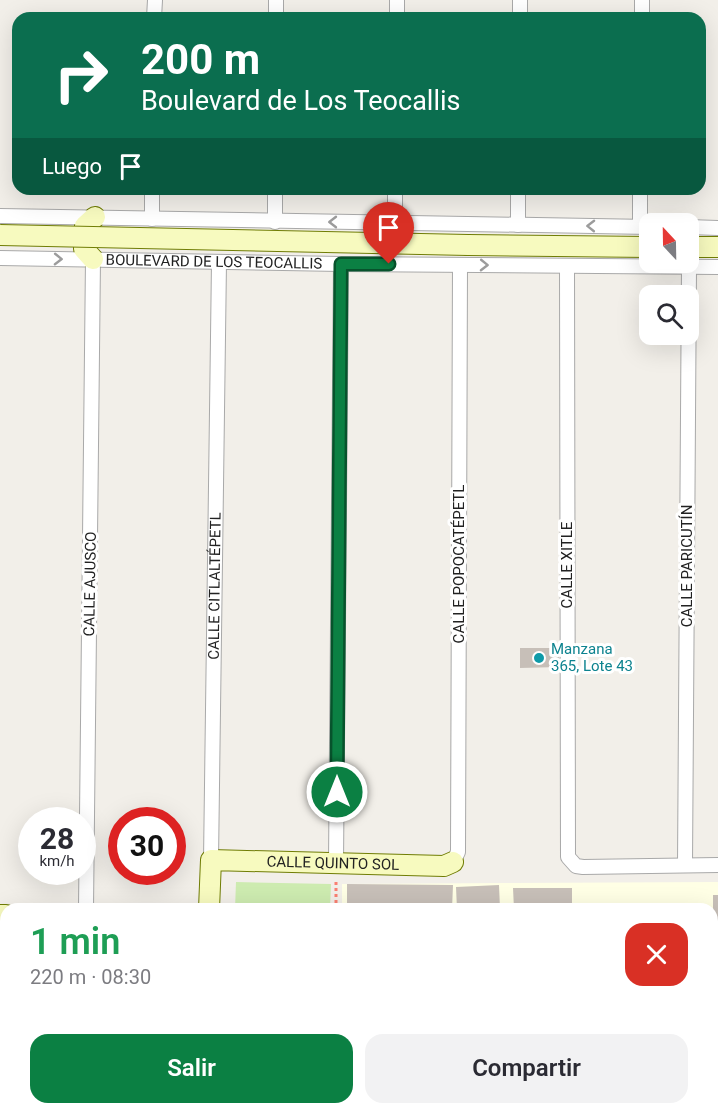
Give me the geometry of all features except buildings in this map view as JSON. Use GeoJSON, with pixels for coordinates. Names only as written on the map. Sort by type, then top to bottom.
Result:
{"type":"FeatureCollection","features":[{"type":"Feature","properties":{"kind":"street"},"geometry":{"type":"LineString","coordinates":[[152,195],[152,219]]}},
{"type":"Feature","properties":{"kind":"street"},"geometry":{"type":"LineString","coordinates":[[275,195],[275,222]]}},
{"type":"Feature","properties":{"kind":"street"},"geometry":{"type":"LineString","coordinates":[[395,195],[395,222]]}},
{"type":"Feature","properties":{"kind":"street"},"geometry":{"type":"LineString","coordinates":[[518,195],[518,225]]}},
{"type":"Feature","properties":{"kind":"street"},"geometry":{"type":"LineString","coordinates":[[641,195],[643,213]]}},
{"type":"Feature","properties":{"kind":"street"},"geometry":{"type":"LineString","coordinates":[[0,216],[639,227]]}},
{"type":"Feature","properties":{"kind":"street"},"geometry":{"type":"LineString","coordinates":[[93,259],[84,249],[85,226],[95,217]]}},
{"type":"Feature","properties":{"kind":"street"},"geometry":{"type":"LineString","coordinates":[[699,227],[718,228]]}},
{"type":"Feature","properties":{"kind":"street","name":"BOULEVARD DE LOS TEOCALLIS"},"geometry":{"type":"LineString","coordinates":[[0,235],[639,247]]}},
{"type":"Feature","properties":{"kind":"street"},"geometry":{"type":"LineString","coordinates":[[699,247],[718,248]]}},
{"type":"Feature","properties":{"kind":"street","name":"BOULEVARD DE LOS TEOCALLIS"},"geometry":{"type":"LineString","coordinates":[[0,258],[639,267]]}},
{"type":"Feature","properties":{"kind":"street","name":"CALLE AJUSCO"},"geometry":{"type":"LineString","coordinates":[[86,903],[93,259]]}},
{"type":"Feature","properties":{"kind":"street","name":"CALLE CITLALTÉPETL"},"geometry":{"type":"LineString","coordinates":[[209,903],[219,262]]}},
{"type":"Feature","properties":{"kind":"street"},"geometry":{"type":"LineString","coordinates":[[336,864],[341,264]]}},
{"type":"Feature","properties":{"kind":"street","name":"CALLE POPOCATÉPETL"},"geometry":{"type":"LineString","coordinates":[[453,862],[458,852],[460,265]]}},
{"type":"Feature","properties":{"kind":"street","name":"CALLE XITLE"},"geometry":{"type":"LineString","coordinates":[[567,267],[566,849],[571,863],[583,867],[685,865]]}},
{"type":"Feature","properties":{"kind":"street","name":"BOULEVARD DE LOS TEOCALLIS"},"geometry":{"type":"LineString","coordinates":[[699,267],[718,267]]}},
{"type":"Feature","properties":{"kind":"street","name":"CALLE PARICUTÍN"},"geometry":{"type":"LineString","coordinates":[[685,865],[689,273]]}},
{"type":"Feature","properties":{"kind":"street","name":"CALLE QUINTO SOL"},"geometry":{"type":"LineString","coordinates":[[211,860],[444,866],[453,862]]}},
{"type":"Feature","properties":{"kind":"street"},"geometry":{"type":"LineString","coordinates":[[685,865],[718,865]]}},
{"type":"Feature","properties":{"kind":"path"},"geometry":{"type":"LineString","coordinates":[[336,864],[336,903]]}},
{"type":"Feature","properties":{"kind":"shaded area"},"geometry":{"type":"Polygon","coordinates":[[[718,882],[718,903],[342,903],[342,884],[718,882]]]}},
{"type":"Feature","properties":{"kind":"green space"},"geometry":{"type":"Polygon","coordinates":[[[236,882],[331,884],[330,903],[235,903],[236,882]]]}},
{"type":"Feature","properties":{"kind":"place","name":"Manzana 365, Lote 43"},"geometry":{"type":"Point","coordinates":[539,658]}},
{"type":"Feature","properties":{"kind":"route"},"geometry":{"type":"LineString","coordinates":[[337,792],[341,264],[389,264]]}}]}
